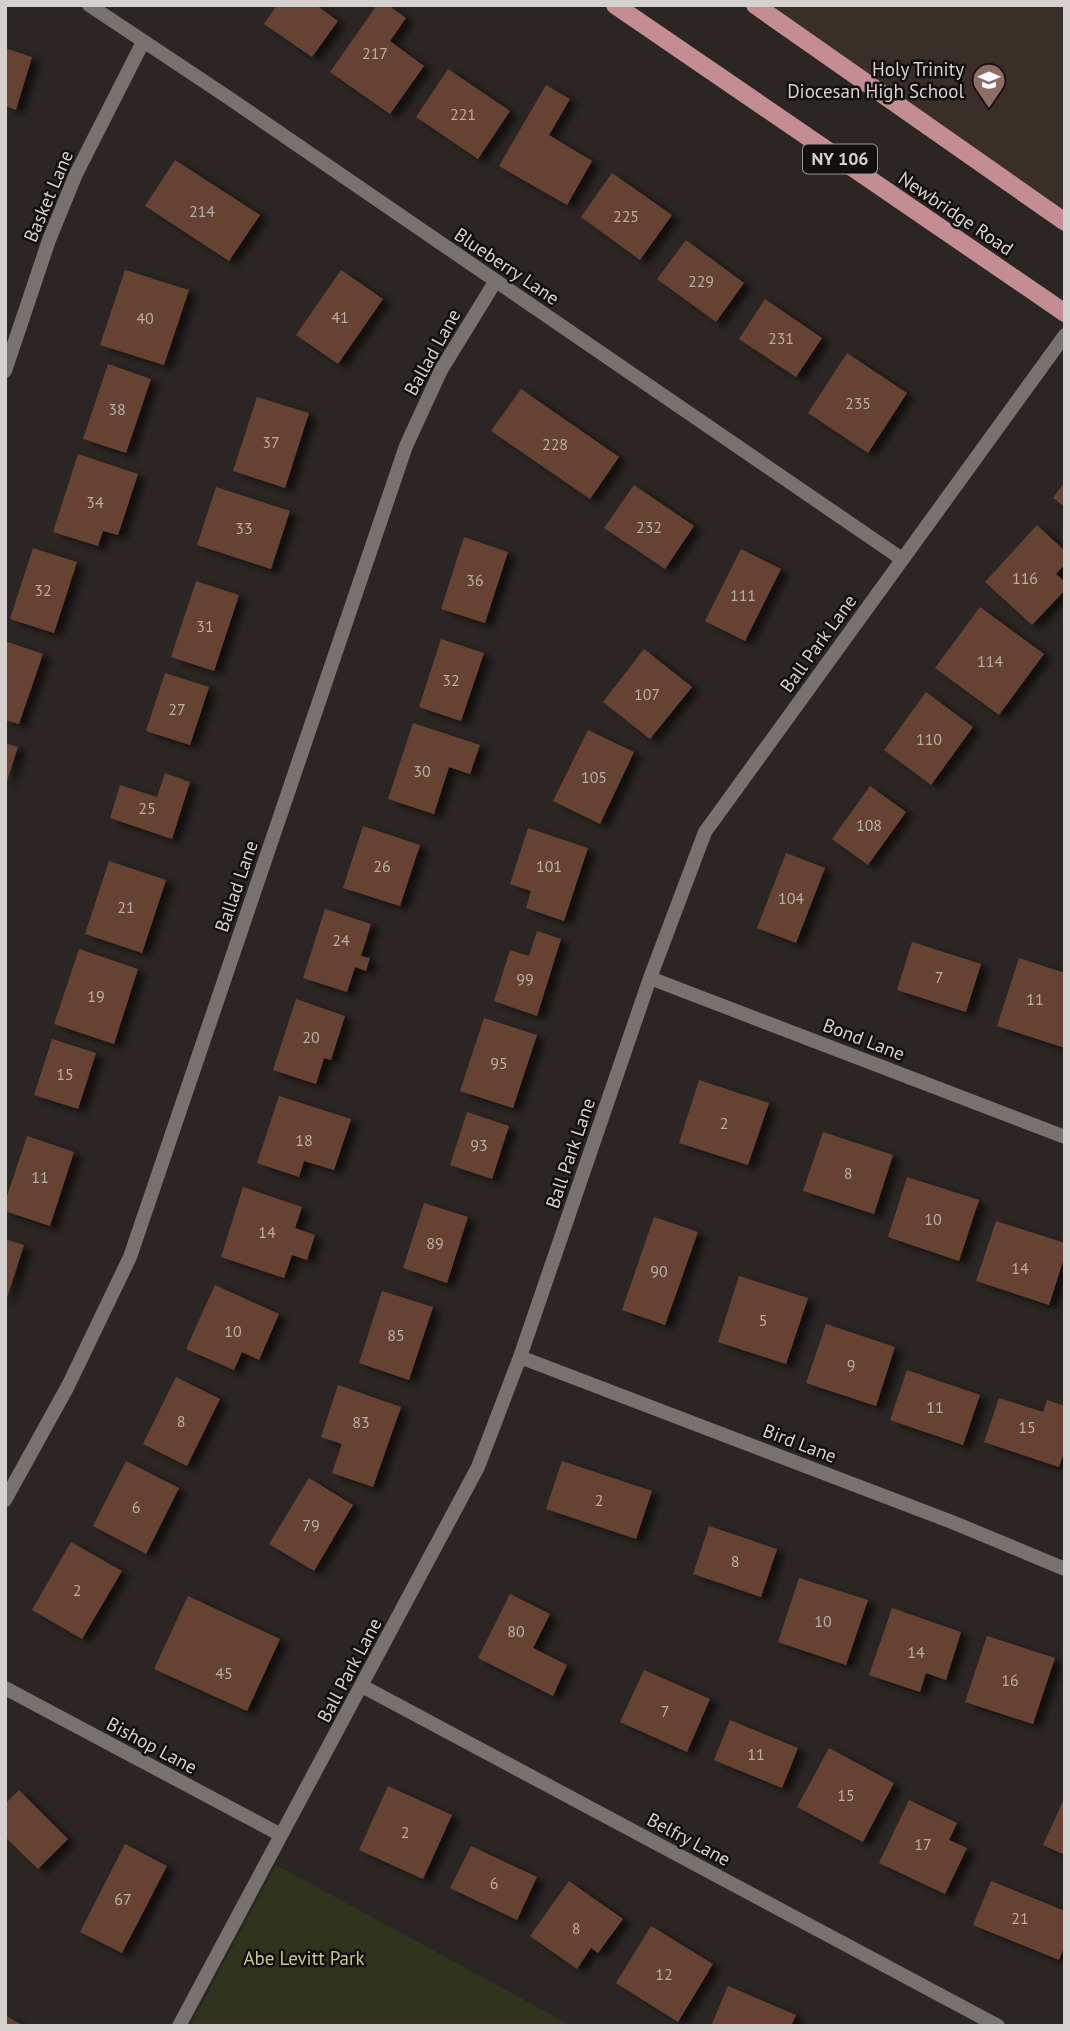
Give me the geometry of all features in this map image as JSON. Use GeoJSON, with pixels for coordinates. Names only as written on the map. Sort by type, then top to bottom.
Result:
{"type":"FeatureCollection","features":[{"type":"Feature","properties":{"kind":"main road","name":"Newbridge Road"},"geometry":{"type":"LineString","coordinates":[[615,5],[1065,313]]}},
{"type":"Feature","properties":{"kind":"main road"},"geometry":{"type":"LineString","coordinates":[[755,5],[1065,222]]}},
{"type":"Feature","properties":{"kind":"street","name":"Blueberry Lane"},"geometry":{"type":"LineString","coordinates":[[89,5],[902,559]]}},
{"type":"Feature","properties":{"kind":"street","name":"Basket Lane"},"geometry":{"type":"LineString","coordinates":[[5,371],[49,240],[76,174],[143,42]]}},
{"type":"Feature","properties":{"kind":"street","name":"Ballad Lane"},"geometry":{"type":"LineString","coordinates":[[5,1500],[68,1386],[130,1257],[406,446],[441,370],[495,282]]}},
{"type":"Feature","properties":{"kind":"street","name":"Ball Park Lane"},"geometry":{"type":"LineString","coordinates":[[179,2026],[478,1467],[520,1357],[650,978],[705,832],[1065,335]]}},
{"type":"Feature","properties":{"kind":"street","name":"Bond Lane"},"geometry":{"type":"LineString","coordinates":[[650,978],[1065,1137]]}},
{"type":"Feature","properties":{"kind":"street","name":"Bird Lane"},"geometry":{"type":"LineString","coordinates":[[520,1357],[952,1522],[1065,1569]]}},
{"type":"Feature","properties":{"kind":"street","name":"Belfry Lane"},"geometry":{"type":"LineString","coordinates":[[362,1685],[998,2026]]}},
{"type":"Feature","properties":{"kind":"street","name":"Bishop Lane"},"geometry":{"type":"LineString","coordinates":[[5,1688],[281,1835]]}},
{"type":"Feature","properties":{"kind":"shaded area","name":"Holy Trinity Diocesan High School"},"geometry":{"type":"Polygon","coordinates":[[[761,5],[1065,5],[1065,215],[761,5]]]}},
{"type":"Feature","properties":{"kind":"green space","name":"Abe Levitt Park"},"geometry":{"type":"Polygon","coordinates":[[[276,1865],[572,2026],[190,2026],[276,1865]]]}},
{"type":"Feature","properties":{"kind":"building"},"geometry":{"type":"Polygon","coordinates":[[[277,5],[316,5],[338,21],[312,57],[264,24],[277,5]]]}},
{"type":"Feature","properties":{"kind":"building"},"geometry":{"type":"Polygon","coordinates":[[[377,5],[388,5],[406,18],[390,41],[424,66],[390,114],[330,72],[377,5]]]}},
{"type":"Feature","properties":{"kind":"building"},"geometry":{"type":"Polygon","coordinates":[[[5,48],[32,57],[16,110],[5,106],[5,48]]]}},
{"type":"Feature","properties":{"kind":"building"},"geometry":{"type":"Polygon","coordinates":[[[448,69],[510,111],[478,159],[416,117],[448,69]]]}},
{"type":"Feature","properties":{"kind":"building"},"geometry":{"type":"Polygon","coordinates":[[[546,85],[570,99],[549,135],[592,161],[567,205],[499,166],[546,85]]]}},
{"type":"Feature","properties":{"kind":"building"},"geometry":{"type":"Polygon","coordinates":[[[175,160],[260,215],[229,261],[145,206],[175,160]]]}},
{"type":"Feature","properties":{"kind":"building"},"geometry":{"type":"Polygon","coordinates":[[[612,173],[672,215],[640,260],[581,217],[612,173]]]}},
{"type":"Feature","properties":{"kind":"building"},"geometry":{"type":"Polygon","coordinates":[[[686,240],[744,283],[716,322],[657,279],[686,240]]]}},
{"type":"Feature","properties":{"kind":"building"},"geometry":{"type":"Polygon","coordinates":[[[125,270],[189,290],[164,365],[100,345],[125,270]]]}},
{"type":"Feature","properties":{"kind":"building"},"geometry":{"type":"Polygon","coordinates":[[[341,270],[383,299],[338,364],[296,335],[341,270]]]}},
{"type":"Feature","properties":{"kind":"building"},"geometry":{"type":"Polygon","coordinates":[[[765,299],[822,338],[796,377],[739,339],[765,299]]]}},
{"type":"Feature","properties":{"kind":"building"},"geometry":{"type":"Polygon","coordinates":[[[847,353],[907,393],[868,453],[808,413],[847,353]]]}},
{"type":"Feature","properties":{"kind":"building"},"geometry":{"type":"Polygon","coordinates":[[[108,364],[151,379],[126,453],[83,439],[108,364]]]}},
{"type":"Feature","properties":{"kind":"building"},"geometry":{"type":"Polygon","coordinates":[[[521,389],[619,457],[590,499],[491,431],[521,389]]]}},
{"type":"Feature","properties":{"kind":"building"},"geometry":{"type":"Polygon","coordinates":[[[257,397],[309,413],[285,488],[233,471],[257,397]]]}},
{"type":"Feature","properties":{"kind":"building"},"geometry":{"type":"Polygon","coordinates":[[[78,454],[138,474],[118,535],[103,531],[98,546],[53,532],[78,454]]]}},
{"type":"Feature","properties":{"kind":"building"},"geometry":{"type":"Polygon","coordinates":[[[1065,482],[1065,507],[1053,498],[1065,482]]]}},
{"type":"Feature","properties":{"kind":"building"},"geometry":{"type":"Polygon","coordinates":[[[634,485],[694,526],[665,569],[604,528],[634,485]]]}},
{"type":"Feature","properties":{"kind":"building"},"geometry":{"type":"Polygon","coordinates":[[[216,487],[290,511],[271,569],[197,545],[216,487]]]}},
{"type":"Feature","properties":{"kind":"building"},"geometry":{"type":"Polygon","coordinates":[[[1037,525],[1065,551],[1065,564],[1056,574],[1065,582],[1065,590],[1032,625],[985,582],[1037,525]]]}},
{"type":"Feature","properties":{"kind":"building"},"geometry":{"type":"Polygon","coordinates":[[[464,537],[508,552],[485,623],[441,609],[464,537]]]}},
{"type":"Feature","properties":{"kind":"building"},"geometry":{"type":"Polygon","coordinates":[[[33,548],[77,562],[54,633],[10,619],[33,548]]]}},
{"type":"Feature","properties":{"kind":"building"},"geometry":{"type":"Polygon","coordinates":[[[741,549],[781,569],[745,641],[705,621],[741,549]]]}},
{"type":"Feature","properties":{"kind":"building"},"geometry":{"type":"Polygon","coordinates":[[[196,581],[239,595],[214,671],[171,657],[196,581]]]}},
{"type":"Feature","properties":{"kind":"building"},"geometry":{"type":"Polygon","coordinates":[[[980,607],[1044,654],[999,715],[935,668],[980,607]]]}},
{"type":"Feature","properties":{"kind":"building"},"geometry":{"type":"Polygon","coordinates":[[[441,639],[484,653],[461,721],[419,707],[441,639]]]}},
{"type":"Feature","properties":{"kind":"building"},"geometry":{"type":"Polygon","coordinates":[[[5,641],[43,654],[19,724],[5,720],[5,641]]]}},
{"type":"Feature","properties":{"kind":"building"},"geometry":{"type":"Polygon","coordinates":[[[644,649],[692,687],[650,739],[603,702],[644,649]]]}},
{"type":"Feature","properties":{"kind":"building"},"geometry":{"type":"Polygon","coordinates":[[[165,673],[209,687],[190,745],[146,731],[165,673]]]}},
{"type":"Feature","properties":{"kind":"building"},"geometry":{"type":"Polygon","coordinates":[[[926,692],[973,727],[931,785],[884,750],[926,692]]]}},
{"type":"Feature","properties":{"kind":"building"},"geometry":{"type":"Polygon","coordinates":[[[413,723],[480,745],[470,774],[449,767],[434,814],[388,799],[413,723]]]}},
{"type":"Feature","properties":{"kind":"building"},"geometry":{"type":"Polygon","coordinates":[[[588,730],[634,752],[600,824],[553,801],[588,730]]]}},
{"type":"Feature","properties":{"kind":"building"},"geometry":{"type":"Polygon","coordinates":[[[5,743],[18,747],[6,784],[5,784],[5,743]]]}},
{"type":"Feature","properties":{"kind":"building"},"geometry":{"type":"Polygon","coordinates":[[[165,773],[190,782],[172,839],[110,818],[120,785],[157,797],[165,773]]]}},
{"type":"Feature","properties":{"kind":"building"},"geometry":{"type":"Polygon","coordinates":[[[870,786],[906,812],[868,865],[832,839],[870,786]]]}},
{"type":"Feature","properties":{"kind":"building"},"geometry":{"type":"Polygon","coordinates":[[[363,826],[420,845],[400,906],[343,888],[363,826]]]}},
{"type":"Feature","properties":{"kind":"building"},"geometry":{"type":"Polygon","coordinates":[[[528,828],[588,848],[564,921],[526,908],[531,891],[510,884],[528,828]]]}},
{"type":"Feature","properties":{"kind":"building"},"geometry":{"type":"Polygon","coordinates":[[[786,853],[825,868],[796,943],[757,928],[786,853]]]}},
{"type":"Feature","properties":{"kind":"building"},"geometry":{"type":"Polygon","coordinates":[[[109,861],[166,880],[142,953],[85,934],[109,861]]]}},
{"type":"Feature","properties":{"kind":"building"},"geometry":{"type":"Polygon","coordinates":[[[325,909],[371,924],[361,956],[370,958],[366,971],[355,967],[347,992],[303,978],[325,909]]]}},
{"type":"Feature","properties":{"kind":"building"},"geometry":{"type":"Polygon","coordinates":[[[537,931],[561,939],[537,1016],[494,1001],[510,950],[529,956],[537,931]]]}},
{"type":"Feature","properties":{"kind":"building"},"geometry":{"type":"Polygon","coordinates":[[[912,942],[981,964],[966,1012],[897,990],[912,942]]]}},
{"type":"Feature","properties":{"kind":"building"},"geometry":{"type":"Polygon","coordinates":[[[79,949],[138,969],[114,1044],[54,1024],[79,949]]]}},
{"type":"Feature","properties":{"kind":"building"},"geometry":{"type":"Polygon","coordinates":[[[1019,958],[1065,973],[1065,1048],[997,1026],[1019,958]]]}},
{"type":"Feature","properties":{"kind":"building"},"geometry":{"type":"Polygon","coordinates":[[[296,999],[345,1016],[331,1060],[324,1058],[316,1084],[273,1070],[296,999]]]}},
{"type":"Feature","properties":{"kind":"building"},"geometry":{"type":"Polygon","coordinates":[[[484,1018],[537,1035],[513,1108],[460,1091],[484,1018]]]}},
{"type":"Feature","properties":{"kind":"building"},"geometry":{"type":"Polygon","coordinates":[[[52,1039],[96,1053],[78,1109],[34,1095],[52,1039]]]}},
{"type":"Feature","properties":{"kind":"building"},"geometry":{"type":"Polygon","coordinates":[[[699,1080],[769,1103],[748,1165],[679,1143],[699,1080]]]}},
{"type":"Feature","properties":{"kind":"building"},"geometry":{"type":"Polygon","coordinates":[[[279,1096],[351,1119],[334,1170],[304,1161],[299,1177],[257,1163],[279,1096]]]}},
{"type":"Feature","properties":{"kind":"building"},"geometry":{"type":"Polygon","coordinates":[[[467,1112],[509,1126],[492,1179],[450,1165],[467,1112]]]}},
{"type":"Feature","properties":{"kind":"building"},"geometry":{"type":"Polygon","coordinates":[[[823,1132],[893,1155],[874,1214],[803,1191],[823,1132]]]}},
{"type":"Feature","properties":{"kind":"building"},"geometry":{"type":"Polygon","coordinates":[[[27,1136],[74,1152],[50,1226],[5,1211],[5,1202],[27,1136]]]}},
{"type":"Feature","properties":{"kind":"building"},"geometry":{"type":"Polygon","coordinates":[[[907,1177],[979,1200],[959,1261],[888,1237],[907,1177]]]}},
{"type":"Feature","properties":{"kind":"building"},"geometry":{"type":"Polygon","coordinates":[[[243,1187],[302,1207],[295,1228],[315,1235],[307,1260],[292,1255],[284,1278],[221,1257],[243,1187]]]}},
{"type":"Feature","properties":{"kind":"building"},"geometry":{"type":"Polygon","coordinates":[[[424,1203],[468,1217],[447,1283],[403,1268],[424,1203]]]}},
{"type":"Feature","properties":{"kind":"building"},"geometry":{"type":"Polygon","coordinates":[[[654,1217],[698,1232],[665,1325],[622,1310],[654,1217]]]}},
{"type":"Feature","properties":{"kind":"building"},"geometry":{"type":"Polygon","coordinates":[[[996,1221],[1065,1243],[1065,1255],[1049,1305],[976,1281],[996,1221]]]}},
{"type":"Feature","properties":{"kind":"building"},"geometry":{"type":"Polygon","coordinates":[[[5,1239],[24,1245],[6,1301],[5,1301],[5,1239]]]}},
{"type":"Feature","properties":{"kind":"building"},"geometry":{"type":"Polygon","coordinates":[[[739,1276],[808,1298],[786,1364],[718,1342],[739,1276]]]}},
{"type":"Feature","properties":{"kind":"building"},"geometry":{"type":"Polygon","coordinates":[[[215,1285],[279,1314],[259,1360],[242,1352],[234,1370],[186,1349],[215,1285]]]}},
{"type":"Feature","properties":{"kind":"building"},"geometry":{"type":"Polygon","coordinates":[[[382,1291],[433,1307],[409,1380],[359,1363],[382,1291]]]}},
{"type":"Feature","properties":{"kind":"building"},"geometry":{"type":"Polygon","coordinates":[[[826,1324],[895,1347],[876,1406],[806,1383],[826,1324]]]}},
{"type":"Feature","properties":{"kind":"building"},"geometry":{"type":"Polygon","coordinates":[[[907,1370],[980,1395],[963,1445],[890,1420],[907,1370]]]}},
{"type":"Feature","properties":{"kind":"building"},"geometry":{"type":"Polygon","coordinates":[[[176,1377],[220,1399],[187,1466],[143,1444],[176,1377]]]}},
{"type":"Feature","properties":{"kind":"building"},"geometry":{"type":"Polygon","coordinates":[[[338,1385],[401,1407],[373,1487],[332,1473],[342,1444],[321,1437],[338,1385]]]}},
{"type":"Feature","properties":{"kind":"building"},"geometry":{"type":"Polygon","coordinates":[[[999,1398],[1043,1412],[1047,1400],[1065,1406],[1065,1449],[1059,1467],[984,1442],[999,1398]]]}},
{"type":"Feature","properties":{"kind":"building"},"geometry":{"type":"Polygon","coordinates":[[[126,1461],[179,1488],[146,1554],[93,1526],[126,1461]]]}},
{"type":"Feature","properties":{"kind":"building"},"geometry":{"type":"Polygon","coordinates":[[[562,1461],[652,1491],[636,1539],[546,1509],[562,1461]]]}},
{"type":"Feature","properties":{"kind":"building"},"geometry":{"type":"Polygon","coordinates":[[[309,1478],[353,1505],[314,1571],[269,1544],[309,1478]]]}},
{"type":"Feature","properties":{"kind":"building"},"geometry":{"type":"Polygon","coordinates":[[[709,1526],[777,1549],[761,1597],[693,1574],[709,1526]]]}},
{"type":"Feature","properties":{"kind":"building"},"geometry":{"type":"Polygon","coordinates":[[[71,1542],[122,1571],[82,1639],[32,1610],[71,1542]]]}},
{"type":"Feature","properties":{"kind":"building"},"geometry":{"type":"Polygon","coordinates":[[[799,1578],[868,1600],[846,1665],[778,1642],[799,1578]]]}},
{"type":"Feature","properties":{"kind":"building"},"geometry":{"type":"Polygon","coordinates":[[[510,1594],[550,1614],[533,1648],[567,1665],[553,1696],[478,1658],[510,1594]]]}},
{"type":"Feature","properties":{"kind":"building"},"geometry":{"type":"Polygon","coordinates":[[[188,1596],[280,1639],[247,1711],[154,1669],[188,1596]]]}},
{"type":"Feature","properties":{"kind":"building"},"geometry":{"type":"Polygon","coordinates":[[[892,1608],[961,1632],[946,1680],[926,1673],[920,1692],[869,1675],[892,1608]]]}},
{"type":"Feature","properties":{"kind":"building"},"geometry":{"type":"Polygon","coordinates":[[[987,1636],[1055,1658],[1033,1724],[965,1702],[987,1636]]]}},
{"type":"Feature","properties":{"kind":"building"},"geometry":{"type":"Polygon","coordinates":[[[644,1670],[710,1699],[687,1752],[620,1722],[644,1670]]]}},
{"type":"Feature","properties":{"kind":"building"},"geometry":{"type":"Polygon","coordinates":[[[730,1720],[798,1748],[782,1788],[714,1760],[730,1720]]]}},
{"type":"Feature","properties":{"kind":"building"},"geometry":{"type":"Polygon","coordinates":[[[829,1748],[894,1783],[863,1842],[797,1807],[829,1748]]]}},
{"type":"Feature","properties":{"kind":"building"},"geometry":{"type":"Polygon","coordinates":[[[388,1786],[452,1815],[423,1879],[359,1850],[388,1786]]]}},
{"type":"Feature","properties":{"kind":"building"},"geometry":{"type":"Polygon","coordinates":[[[19,1790],[68,1839],[38,1869],[5,1837],[5,1804],[19,1790]]]}},
{"type":"Feature","properties":{"kind":"building"},"geometry":{"type":"Polygon","coordinates":[[[1065,1797],[1065,1855],[1043,1845],[1065,1797]]]}},
{"type":"Feature","properties":{"kind":"building"},"geometry":{"type":"Polygon","coordinates":[[[909,1800],[957,1823],[949,1840],[967,1848],[945,1894],[879,1863],[909,1800]]]}},
{"type":"Feature","properties":{"kind":"building"},"geometry":{"type":"Polygon","coordinates":[[[125,1844],[167,1866],[122,1953],[80,1932],[125,1844]]]}},
{"type":"Feature","properties":{"kind":"building"},"geometry":{"type":"Polygon","coordinates":[[[471,1846],[537,1877],[517,1920],[450,1888],[471,1846]]]}},
{"type":"Feature","properties":{"kind":"building"},"geometry":{"type":"Polygon","coordinates":[[[569,1881],[623,1919],[598,1953],[591,1948],[577,1969],[530,1936],[569,1881]]]}},
{"type":"Feature","properties":{"kind":"building"},"geometry":{"type":"Polygon","coordinates":[[[991,1881],[1065,1911],[1065,1945],[1059,1960],[973,1925],[991,1881]]]}},
{"type":"Feature","properties":{"kind":"building"},"geometry":{"type":"Polygon","coordinates":[[[651,1926],[713,1964],[678,2022],[616,1983],[651,1926]]]}},
{"type":"Feature","properties":{"kind":"building"},"geometry":{"type":"Polygon","coordinates":[[[728,1986],[796,2015],[791,2026],[711,2026],[728,1986]]]}},
{"type":"Feature","properties":{"kind":"building"},"geometry":{"type":"Polygon","coordinates":[[[5,2015],[24,2026],[5,2026],[5,2015]]]}},
{"type":"Feature","properties":{"kind":"place","name":"Holy Trinity Diocesan High School"},"geometry":{"type":"Point","coordinates":[989,110]}}]}
